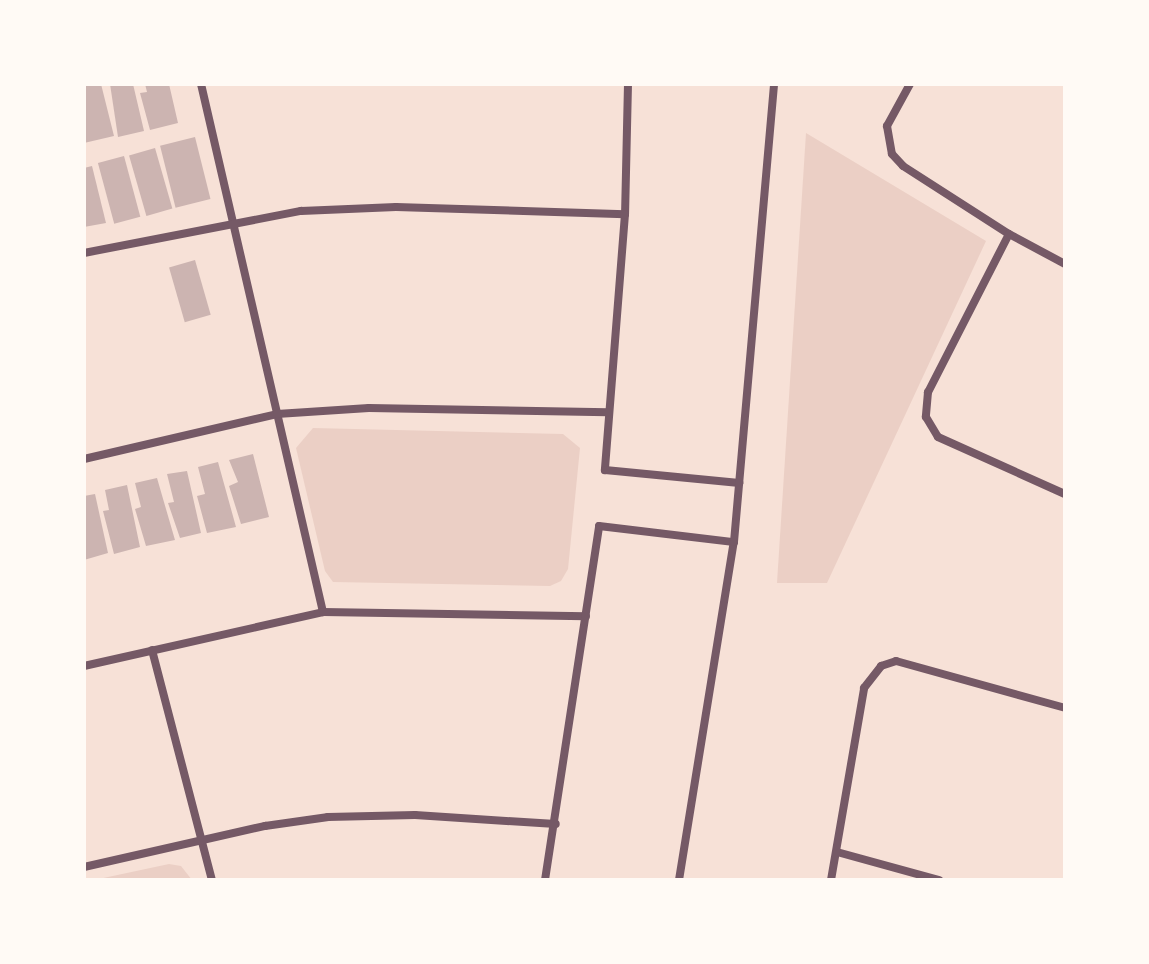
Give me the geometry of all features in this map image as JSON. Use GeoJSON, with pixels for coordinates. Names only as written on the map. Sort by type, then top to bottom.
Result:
{"type":"FeatureCollection","features":[{"type":"Feature","properties":{"kind":"street"},"geometry":{"type":"LineString","coordinates":[[201,84],[323,612]]}},
{"type":"Feature","properties":{"kind":"street"},"geometry":{"type":"LineString","coordinates":[[628,84],[625,214],[605,470],[739,483]]}},
{"type":"Feature","properties":{"kind":"street"},"geometry":{"type":"LineString","coordinates":[[679,880],[734,542],[774,84]]}},
{"type":"Feature","properties":{"kind":"street"},"geometry":{"type":"LineString","coordinates":[[910,84],[887,126],[892,154],[903,166],[1009,234],[1065,264]]}},
{"type":"Feature","properties":{"kind":"street"},"geometry":{"type":"LineString","coordinates":[[84,253],[232,220],[301,211],[396,207],[625,214]]}},
{"type":"Feature","properties":{"kind":"street"},"geometry":{"type":"LineString","coordinates":[[1009,234],[928,392],[926,417],[938,437],[1065,494]]}},
{"type":"Feature","properties":{"kind":"street"},"geometry":{"type":"LineString","coordinates":[[84,459],[277,414],[369,408],[608,412]]}},
{"type":"Feature","properties":{"kind":"street"},"geometry":{"type":"LineString","coordinates":[[545,880],[556,824],[599,526],[734,542]]}},
{"type":"Feature","properties":{"kind":"street"},"geometry":{"type":"LineString","coordinates":[[84,666],[323,612],[586,616]]}},
{"type":"Feature","properties":{"kind":"street"},"geometry":{"type":"LineString","coordinates":[[152,650],[212,880]]}},
{"type":"Feature","properties":{"kind":"street"},"geometry":{"type":"LineString","coordinates":[[831,880],[864,688],[871,673],[896,661],[1065,708]]}},
{"type":"Feature","properties":{"kind":"street"},"geometry":{"type":"LineString","coordinates":[[84,867],[202,840],[328,817],[415,815],[556,824]]}},
{"type":"Feature","properties":{"kind":"street"},"geometry":{"type":"LineString","coordinates":[[837,852],[939,880]]}},
{"type":"Feature","properties":{"kind":"shaded area"},"geometry":{"type":"Polygon","coordinates":[[[806,133],[986,241],[827,583],[777,583],[806,133]]]}},
{"type":"Feature","properties":{"kind":"shaded area"},"geometry":{"type":"Polygon","coordinates":[[[313,428],[563,434],[580,448],[568,569],[561,581],[550,586],[333,582],[325,571],[296,448],[313,428]]]}},
{"type":"Feature","properties":{"kind":"shaded area"},"geometry":{"type":"Polygon","coordinates":[[[169,864],[181,866],[192,880],[94,880],[169,864]]]}},
{"type":"Feature","properties":{"kind":"building"},"geometry":{"type":"Polygon","coordinates":[[[84,84],[101,84],[114,136],[84,143],[84,84]]]}},
{"type":"Feature","properties":{"kind":"building"},"geometry":{"type":"Polygon","coordinates":[[[110,84],[133,84],[144,131],[118,137],[110,84]]]}},
{"type":"Feature","properties":{"kind":"building"},"geometry":{"type":"Polygon","coordinates":[[[145,84],[169,84],[178,123],[150,130],[140,93],[147,92],[145,84]]]}},
{"type":"Feature","properties":{"kind":"building"},"geometry":{"type":"Polygon","coordinates":[[[195,137],[210,199],[176,208],[160,146],[195,137]]]}},
{"type":"Feature","properties":{"kind":"building"},"geometry":{"type":"Polygon","coordinates":[[[155,148],[172,209],[146,216],[129,155],[155,148]]]}},
{"type":"Feature","properties":{"kind":"building"},"geometry":{"type":"Polygon","coordinates":[[[124,156],[140,217],[114,224],[98,163],[124,156]]]}},
{"type":"Feature","properties":{"kind":"building"},"geometry":{"type":"Polygon","coordinates":[[[92,166],[106,223],[84,227],[84,168],[92,166]]]}},
{"type":"Feature","properties":{"kind":"building"},"geometry":{"type":"Polygon","coordinates":[[[195,260],[211,315],[185,322],[169,267],[195,260]]]}},
{"type":"Feature","properties":{"kind":"building"},"geometry":{"type":"Polygon","coordinates":[[[253,454],[269,517],[241,524],[229,486],[238,482],[229,460],[253,454]]]}},
{"type":"Feature","properties":{"kind":"building"},"geometry":{"type":"Polygon","coordinates":[[[218,462],[236,527],[207,533],[197,496],[205,494],[198,467],[218,462]]]}},
{"type":"Feature","properties":{"kind":"building"},"geometry":{"type":"Polygon","coordinates":[[[187,471],[201,533],[180,538],[168,503],[174,502],[167,474],[187,471]]]}},
{"type":"Feature","properties":{"kind":"building"},"geometry":{"type":"Polygon","coordinates":[[[157,478],[175,540],[146,546],[135,509],[141,507],[135,483],[157,478]]]}},
{"type":"Feature","properties":{"kind":"building"},"geometry":{"type":"Polygon","coordinates":[[[127,485],[140,547],[114,554],[103,511],[109,510],[105,490],[127,485]]]}},
{"type":"Feature","properties":{"kind":"building"},"geometry":{"type":"Polygon","coordinates":[[[95,494],[108,553],[84,560],[84,496],[95,494]]]}}]}
